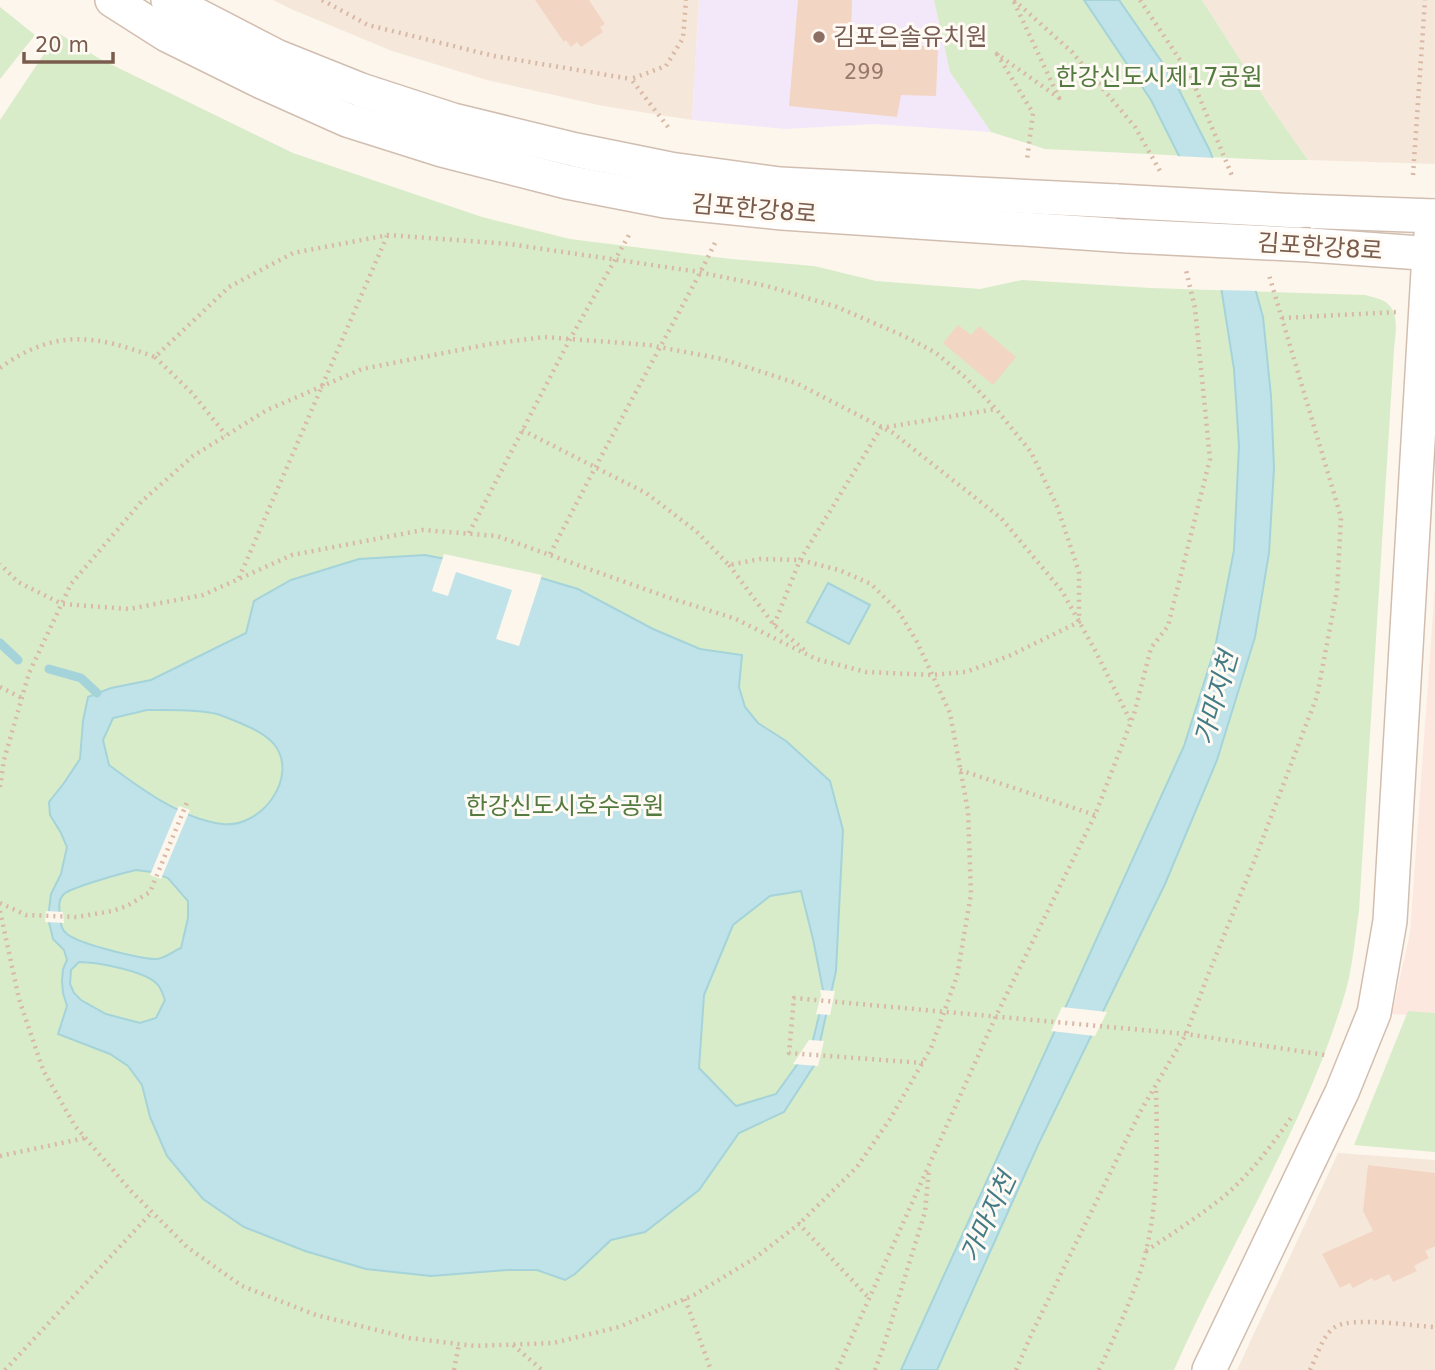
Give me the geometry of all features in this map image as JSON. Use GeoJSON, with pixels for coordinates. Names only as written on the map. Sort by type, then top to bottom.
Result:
{"type":"FeatureCollection","features":[{"type":"Feature","properties":{"kind":"street","name":"김포한강8로"},"geometry":{"type":"LineString","coordinates":[[112,0],[167,34],[262,82],[347,120],[442,150],[567,181],[666,201],[782,213],[1432,254]]}},
{"type":"Feature","properties":{"kind":"street","name":"김포한강8로"},"geometry":{"type":"LineString","coordinates":[[168,0],[276,56],[361,90],[453,120],[576,150],[670,169],[780,184],[1434,216]]}},
{"type":"Feature","properties":{"kind":"street"},"geometry":{"type":"LineString","coordinates":[[1209,1370],[1342,1092],[1374,1013],[1390,921],[1434,216]]}},
{"type":"Feature","properties":{"kind":"path"},"geometry":{"type":"LineString","coordinates":[[322,0],[368,25],[494,56],[631,79],[666,66],[683,38],[686,0]]}},
{"type":"Feature","properties":{"kind":"path"},"geometry":{"type":"LineString","coordinates":[[1013,0],[1059,98],[998,54],[1033,113],[1027,160]]}},
{"type":"Feature","properties":{"kind":"path"},"geometry":{"type":"LineString","coordinates":[[1013,0],[1072,52],[1135,127],[1162,174]]}},
{"type":"Feature","properties":{"kind":"path"},"geometry":{"type":"LineString","coordinates":[[1140,0],[1190,75],[1234,181]]}},
{"type":"Feature","properties":{"kind":"path"},"geometry":{"type":"LineString","coordinates":[[1413,175],[1425,0]]}},
{"type":"Feature","properties":{"kind":"path"},"geometry":{"type":"LineString","coordinates":[[631,79],[668,127]]}},
{"type":"Feature","properties":{"kind":"path"},"geometry":{"type":"LineString","coordinates":[[239,579],[388,235]]}},
{"type":"Feature","properties":{"kind":"path"},"geometry":{"type":"LineString","coordinates":[[155,357],[229,287],[293,253],[388,235],[509,244],[701,273],[767,286],[837,307],[936,353],[966,378],[996,409],[1031,453],[1057,506],[1079,572],[1079,622]]}},
{"type":"Feature","properties":{"kind":"path"},"geometry":{"type":"LineString","coordinates":[[469,533],[570,339],[629,235]]}},
{"type":"Feature","properties":{"kind":"path"},"geometry":{"type":"LineString","coordinates":[[550,554],[715,243]]}},
{"type":"Feature","properties":{"kind":"path"},"geometry":{"type":"LineString","coordinates":[[837,1370],[996,1016],[1095,815],[1135,713],[1151,648],[1168,626],[1210,459],[1195,308],[1185,263]]}},
{"type":"Feature","properties":{"kind":"path"},"geometry":{"type":"LineString","coordinates":[[1016,1370],[1134,1125],[1186,1034],[1317,696],[1337,591],[1342,517],[1268,270]]}},
{"type":"Feature","properties":{"kind":"path"},"geometry":{"type":"LineString","coordinates":[[1282,318],[1401,312]]}},
{"type":"Feature","properties":{"kind":"path"},"geometry":{"type":"LineString","coordinates":[[0,788],[4,760],[29,673],[71,584],[141,502],[193,456],[268,410],[362,369],[489,344],[544,337],[661,347],[722,359],[796,383],[893,433],[1001,518],[1062,592],[1131,722]]}},
{"type":"Feature","properties":{"kind":"path"},"geometry":{"type":"LineString","coordinates":[[0,368],[17,355],[51,341],[87,339],[122,345],[155,357],[192,393],[226,435]]}},
{"type":"Feature","properties":{"kind":"path"},"geometry":{"type":"LineString","coordinates":[[774,625],[800,560],[881,428],[996,409]]}},
{"type":"Feature","properties":{"kind":"path"},"geometry":{"type":"LineString","coordinates":[[522,430],[646,493],[696,531],[729,565],[774,625],[816,659]]}},
{"type":"Feature","properties":{"kind":"path"},"geometry":{"type":"LineString","coordinates":[[0,564],[18,582],[62,604],[130,609],[203,595],[292,555],[305,552],[424,530],[497,536],[736,619],[816,659],[866,672],[966,672],[1009,656],[1079,622]]}},
{"type":"Feature","properties":{"kind":"path"},"geometry":{"type":"LineString","coordinates":[[0,911],[19,999],[43,1070],[75,1126],[131,1191],[187,1247],[242,1286],[316,1315],[409,1338],[475,1346],[553,1343],[619,1328],[694,1295],[755,1258],[799,1224],[857,1167],[890,1119],[931,1048],[957,976],[971,894],[968,811],[950,713],[917,642],[899,612],[871,584],[839,570],[800,560],[760,559],[729,565]]}},
{"type":"Feature","properties":{"kind":"path"},"geometry":{"type":"LineString","coordinates":[[0,687],[22,698]]}},
{"type":"Feature","properties":{"kind":"path"},"geometry":{"type":"LineString","coordinates":[[960,770],[1095,815]]}},
{"type":"Feature","properties":{"kind":"path"},"geometry":{"type":"LineString","coordinates":[[0,903],[26,915],[77,917],[127,906],[150,892],[188,800]]}},
{"type":"Feature","properties":{"kind":"path"},"geometry":{"type":"LineString","coordinates":[[923,1063],[789,1053],[794,998],[1186,1034],[1333,1057]]}},
{"type":"Feature","properties":{"kind":"path"},"geometry":{"type":"LineString","coordinates":[[1099,1370],[1127,1308],[1146,1251],[1153,1212],[1157,1152],[1156,1085]]}},
{"type":"Feature","properties":{"kind":"path"},"geometry":{"type":"LineString","coordinates":[[1146,1251],[1219,1200],[1238,1183],[1270,1148],[1297,1110]]}},
{"type":"Feature","properties":{"kind":"path"},"geometry":{"type":"LineString","coordinates":[[0,1156],[85,1138]]}},
{"type":"Feature","properties":{"kind":"path"},"geometry":{"type":"LineString","coordinates":[[875,1370],[925,1212],[929,1165]]}},
{"type":"Feature","properties":{"kind":"path"},"geometry":{"type":"LineString","coordinates":[[5,1370],[152,1212]]}},
{"type":"Feature","properties":{"kind":"path"},"geometry":{"type":"LineString","coordinates":[[799,1224],[869,1298]]}},
{"type":"Feature","properties":{"kind":"path"},"geometry":{"type":"LineString","coordinates":[[685,1299],[711,1370]]}},
{"type":"Feature","properties":{"kind":"path"},"geometry":{"type":"LineString","coordinates":[[1310,1370],[1323,1341],[1334,1328],[1345,1323],[1435,1328]]}},
{"type":"Feature","properties":{"kind":"path"},"geometry":{"type":"LineString","coordinates":[[454,1370],[459,1344]]}},
{"type":"Feature","properties":{"kind":"path"},"geometry":{"type":"LineString","coordinates":[[512,1344],[542,1370]]}},
{"type":"Feature","properties":{"kind":"shaded area"},"geometry":{"type":"Polygon","coordinates":[[[273,0],[699,0],[692,120],[603,106],[487,80],[392,51],[273,0]]]}},
{"type":"Feature","properties":{"kind":"shaded area","name":"김포은솔유치원"},"geometry":{"type":"Polygon","coordinates":[[[699,0],[934,0],[950,72],[991,132],[875,124],[785,129],[692,120],[699,0]]]}},
{"type":"Feature","properties":{"kind":"shaded area"},"geometry":{"type":"Polygon","coordinates":[[[1202,0],[1435,0],[1435,164],[1308,160],[1202,0]]]}},
{"type":"Feature","properties":{"kind":"shaded area"},"geometry":{"type":"Polygon","coordinates":[[[1435,585],[1435,1017],[1392,1014],[1410,933],[1435,585]]]}},
{"type":"Feature","properties":{"kind":"shaded area"},"geometry":{"type":"Polygon","coordinates":[[[1338,1153],[1435,1160],[1435,1370],[1237,1370],[1338,1153]]]}},
{"type":"Feature","properties":{"kind":"green space","name":"한강신도시제17공원"},"geometry":{"type":"Polygon","coordinates":[[[934,0],[1202,0],[1308,160],[1045,149],[991,132],[950,72],[934,0]]]}},
{"type":"Feature","properties":{"kind":"green space"},"geometry":{"type":"Polygon","coordinates":[[[0,7],[35,35],[0,79],[0,7]]]}},
{"type":"Feature","properties":{"kind":"green space","name":"한강신도시호수공원"},"geometry":{"type":"Polygon","coordinates":[[[58,33],[100,59],[293,153],[482,217],[570,239],[731,259],[814,266],[876,281],[980,289],[1022,280],[1151,288],[1365,295],[1388,304],[1394,314],[1396,332],[1359,911],[1350,971],[1330,1040],[1311,1088],[1174,1370],[0,1370],[0,120],[58,33]]]}},
{"type":"Feature","properties":{"kind":"green space"},"geometry":{"type":"Polygon","coordinates":[[[1408,1011],[1435,1013],[1435,1152],[1354,1145],[1408,1011]]]}},
{"type":"Feature","properties":{"kind":"water","name":"가마지천"},"geometry":{"type":"Polygon","coordinates":[[[1084,0],[1119,0],[1173,78],[1210,151],[1245,252],[1263,317],[1271,396],[1274,468],[1269,553],[1255,637],[1217,760],[1165,884],[1038,1145],[937,1370],[901,1370],[1184,746],[1215,648],[1234,550],[1239,446],[1234,369],[1218,268],[1191,180],[1151,100],[1084,0]]]}},
{"type":"Feature","properties":{"kind":"water"},"geometry":{"type":"Polygon","coordinates":[[[425,555],[541,578],[578,589],[653,629],[700,649],[742,655],[739,687],[745,707],[758,723],[786,741],[830,781],[843,830],[836,971],[815,1064],[784,1112],[739,1133],[699,1190],[645,1232],[611,1240],[565,1280],[537,1270],[431,1276],[366,1269],[305,1251],[244,1227],[203,1199],[167,1156],[150,1117],[142,1085],[128,1066],[110,1054],[58,1034],[67,1006],[62,981],[67,960],[64,950],[53,939],[48,918],[51,894],[61,874],[67,847],[50,815],[49,802],[80,759],[88,697],[111,688],[151,680],[246,633],[254,601],[291,580],[359,559],[425,555]],[[147,710],[113,718],[103,740],[109,765],[148,793],[192,816],[222,824],[236,823],[262,810],[279,785],[281,757],[274,744],[258,731],[228,718],[201,711],[147,710]],[[136,870],[69,891],[61,899],[61,923],[67,934],[124,954],[156,959],[181,948],[188,918],[188,901],[168,878],[136,870]],[[801,891],[770,896],[733,925],[704,995],[699,1068],[736,1106],[776,1094],[812,1044],[824,995],[801,891]],[[79,962],[71,970],[70,984],[74,993],[106,1014],[140,1023],[156,1018],[165,1000],[158,985],[133,972],[79,962]]]}},
{"type":"Feature","properties":{"kind":"water"},"geometry":{"type":"Polygon","coordinates":[[[828,583],[870,605],[849,644],[807,622],[828,583]]]}},
{"type":"Feature","properties":{"kind":"pier"},"geometry":{"type":"Polygon","coordinates":[[[1175,156],[1216,158],[1260,291],[1218,290],[1215,269],[1187,182],[1175,156]]]}},
{"type":"Feature","properties":{"kind":"pier"},"geometry":{"type":"Polygon","coordinates":[[[444,554],[542,575],[519,646],[496,639],[512,590],[456,572],[448,596],[432,591],[444,554]]]}},
{"type":"Feature","properties":{"kind":"pier"},"geometry":{"type":"Polygon","coordinates":[[[179,806],[190,810],[161,879],[150,875],[179,806]]]}},
{"type":"Feature","properties":{"kind":"pier"},"geometry":{"type":"Polygon","coordinates":[[[46,911],[63,912],[64,923],[45,922],[46,911]]]}},
{"type":"Feature","properties":{"kind":"pier"},"geometry":{"type":"Polygon","coordinates":[[[820,990],[835,991],[830,1015],[816,1014],[820,990]]]}},
{"type":"Feature","properties":{"kind":"pier"},"geometry":{"type":"Polygon","coordinates":[[[1062,1007],[1107,1012],[1095,1036],[1051,1031],[1062,1007]]]}},
{"type":"Feature","properties":{"kind":"pier"},"geometry":{"type":"Polygon","coordinates":[[[809,1040],[824,1041],[818,1066],[793,1064],[809,1040]]]}},
{"type":"Feature","properties":{"kind":"building"},"geometry":{"type":"Polygon","coordinates":[[[535,0],[589,0],[605,24],[600,27],[603,32],[581,47],[577,42],[571,47],[566,40],[564,42],[535,0]]]}},
{"type":"Feature","properties":{"kind":"building","name":"김포은솔유치원"},"geometry":{"type":"Polygon","coordinates":[[[798,0],[852,0],[851,36],[938,48],[936,96],[901,95],[897,117],[789,106],[798,0]]]}},
{"type":"Feature","properties":{"kind":"building"},"geometry":{"type":"Polygon","coordinates":[[[958,325],[971,335],[979,326],[1016,357],[993,385],[943,343],[958,325]]]}},
{"type":"Feature","properties":{"kind":"building"},"geometry":{"type":"Polygon","coordinates":[[[1368,1165],[1435,1173],[1435,1246],[1425,1251],[1429,1258],[1414,1266],[1417,1271],[1393,1282],[1389,1274],[1374,1281],[1372,1278],[1353,1288],[1350,1283],[1340,1288],[1322,1254],[1373,1231],[1363,1211],[1368,1165]]]}},
{"type":"Feature","properties":{"kind":"waterway"},"geometry":{"type":"LineString","coordinates":[[0,643],[18,660]]}},
{"type":"Feature","properties":{"kind":"waterway"},"geometry":{"type":"LineString","coordinates":[[49,669],[81,678],[97,693]]}},
{"type":"Feature","properties":{"kind":"place","name":"김포은솔유치원"},"geometry":{"type":"Point","coordinates":[819,37]}}]}
